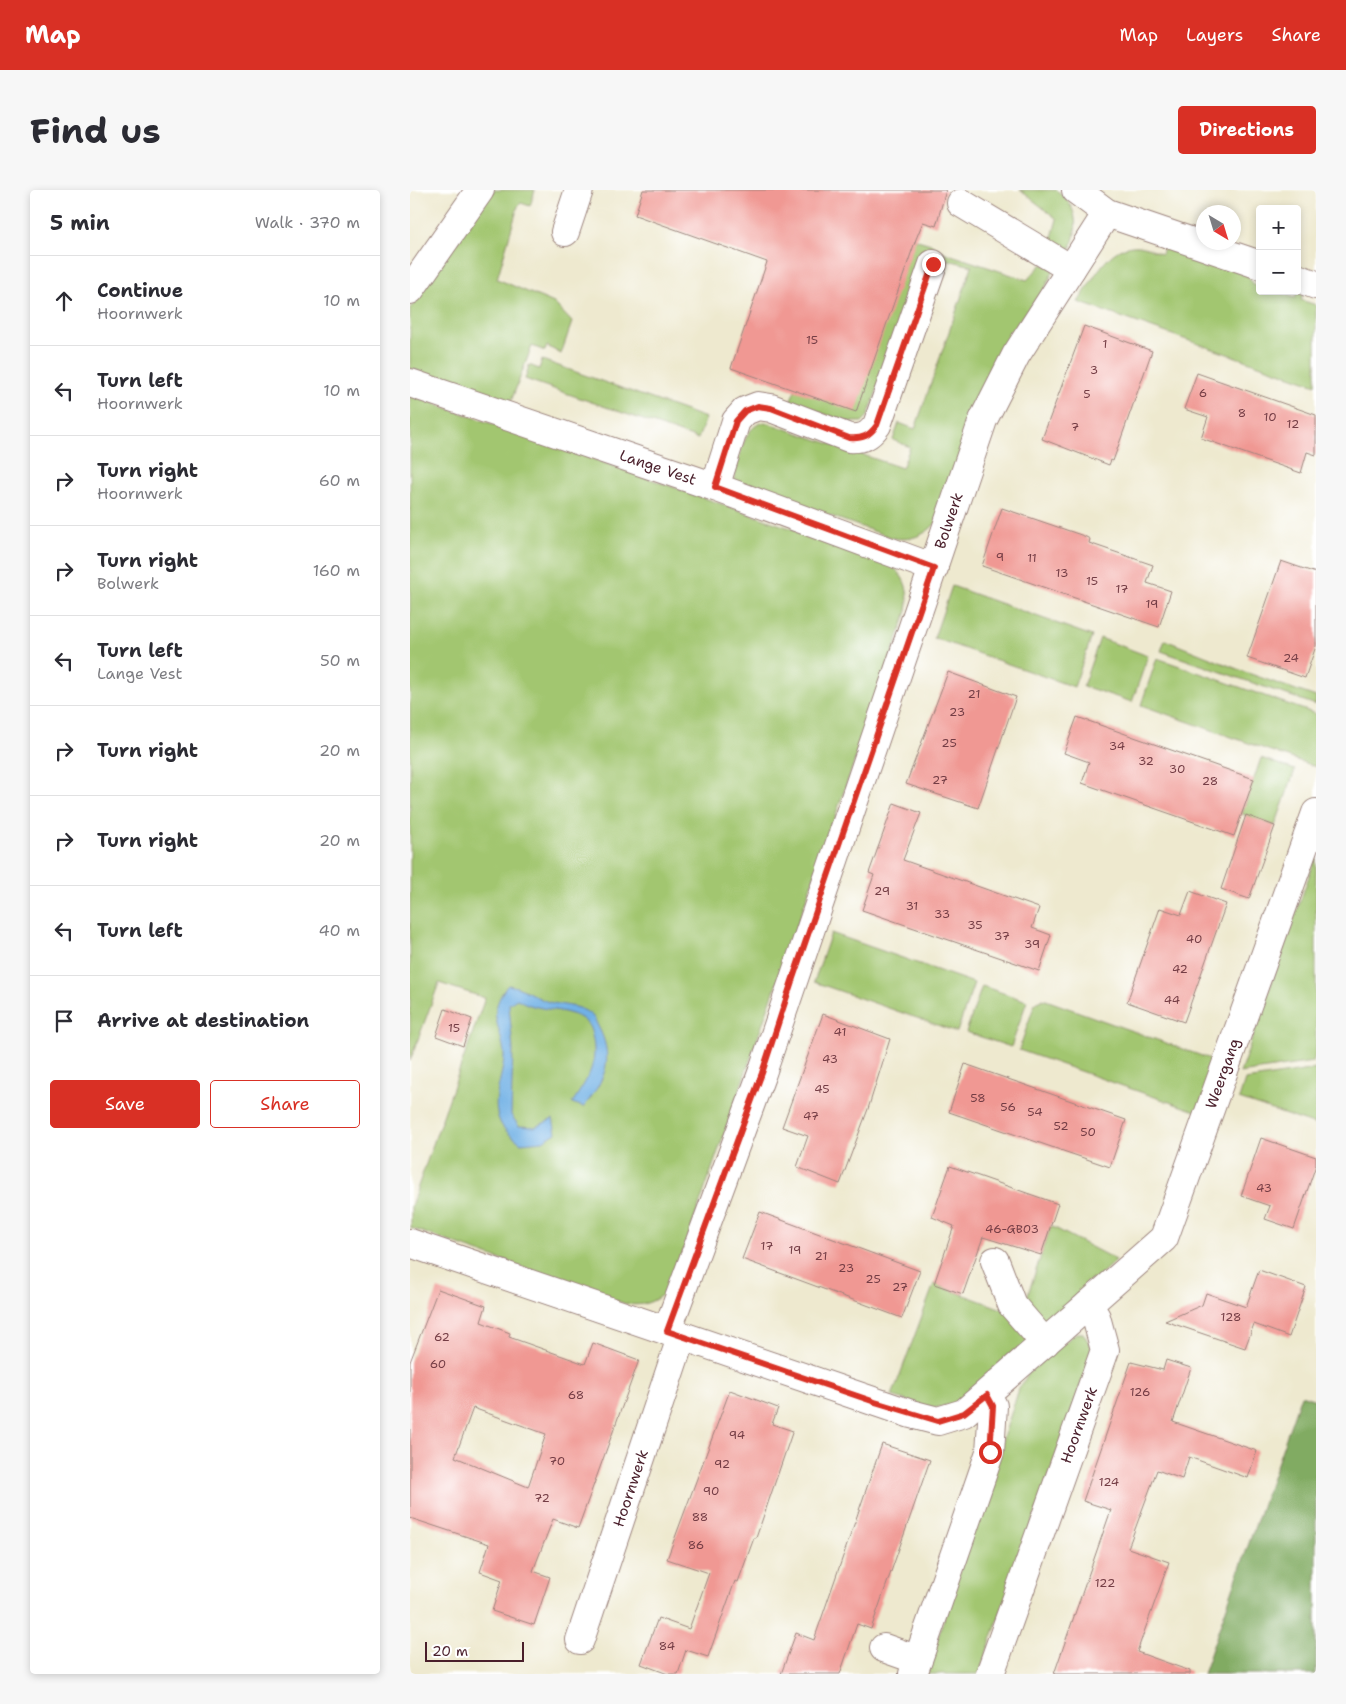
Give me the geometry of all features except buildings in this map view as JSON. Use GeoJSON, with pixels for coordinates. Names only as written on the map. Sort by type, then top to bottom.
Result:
{"type":"FeatureCollection","features":[{"type":"Feature","properties":{"kind":"street"},"geometry":{"type":"LineString","coordinates":[[410,290],[480,190]]}},
{"type":"Feature","properties":{"kind":"street"},"geometry":{"type":"LineString","coordinates":[[565,232],[579,190]]}},
{"type":"Feature","properties":{"kind":"street"},"geometry":{"type":"LineString","coordinates":[[1076,190],[1107,213],[1256,264]]}},
{"type":"Feature","properties":{"kind":"street"},"geometry":{"type":"LineString","coordinates":[[961,203],[1071,269]]}},
{"type":"Feature","properties":{"kind":"street","name":"Bolwerk"},"geometry":{"type":"LineString","coordinates":[[674,1334],[983,420],[1016,355],[1107,213]]}},
{"type":"Feature","properties":{"kind":"street"},"geometry":{"type":"LineString","coordinates":[[715,487],[736,421],[745,411],[758,406],[771,408],[849,438],[862,439],[871,434],[877,425],[933,264]]}},
{"type":"Feature","properties":{"kind":"street"},"geometry":{"type":"LineString","coordinates":[[1301,279],[1316,284]]}},
{"type":"Feature","properties":{"kind":"street","name":"Lange Vest"},"geometry":{"type":"LineString","coordinates":[[410,383],[715,487],[934,568]]}},
{"type":"Feature","properties":{"kind":"street","name":"Weergang"},"geometry":{"type":"LineString","coordinates":[[1088,1305],[1164,1238],[1316,813]]}},
{"type":"Feature","properties":{"kind":"street"},"geometry":{"type":"LineString","coordinates":[[410,1243],[911,1414],[938,1421],[964,1413],[987,1395],[1088,1305]]}},
{"type":"Feature","properties":{"kind":"street"},"geometry":{"type":"LineString","coordinates":[[995,1261],[1012,1305],[1045,1343]]}},
{"type":"Feature","properties":{"kind":"street","name":"Hoornwerk"},"geometry":{"type":"LineString","coordinates":[[990,1674],[1105,1350],[1096,1317],[1088,1305]]}},
{"type":"Feature","properties":{"kind":"street","name":"Hoornwerk"},"geometry":{"type":"LineString","coordinates":[[580,1640],[674,1334]]}},
{"type":"Feature","properties":{"kind":"street"},"geometry":{"type":"LineString","coordinates":[[884,1648],[915,1667],[990,1452],[993,1406],[987,1395]]}},
{"type":"Feature","properties":{"kind":"green space"},"geometry":{"type":"Polygon","coordinates":[[[493,190],[535,190],[530,206],[521,203],[518,206],[497,279],[554,303],[572,322],[561,354],[547,346],[545,351],[532,346],[510,404],[410,368],[410,309],[493,190]]]}},
{"type":"Feature","properties":{"kind":"green space"},"geometry":{"type":"Polygon","coordinates":[[[1020,190],[1056,190],[1064,196],[1073,211],[1076,227],[1068,253],[1051,241],[1057,219],[1020,190]]]}},
{"type":"Feature","properties":{"kind":"green space"},"geometry":{"type":"Polygon","coordinates":[[[908,237],[934,245],[933,249],[1027,280],[1042,264],[1054,269],[936,523],[916,537],[899,539],[734,482],[742,446],[746,438],[751,430],[765,422],[902,468],[910,447],[893,440],[899,423],[915,429],[972,266],[924,254],[868,416],[862,422],[848,422],[790,402],[795,390],[908,237]]]}},
{"type":"Feature","properties":{"kind":"green space"},"geometry":{"type":"Polygon","coordinates":[[[1165,244],[1247,274],[1253,284],[1256,285],[1256,295],[1286,295],[1295,298],[1296,295],[1303,293],[1301,300],[1316,305],[1316,385],[1078,302],[1102,265],[1118,251],[1128,247],[1139,246],[1162,254],[1165,244]]]}},
{"type":"Feature","properties":{"kind":"green space"},"geometry":{"type":"Polygon","coordinates":[[[542,360],[706,418],[698,439],[525,379],[529,365],[539,369],[542,360]]]}},
{"type":"Feature","properties":{"kind":"green space"},"geometry":{"type":"Polygon","coordinates":[[[410,395],[887,562],[902,577],[907,589],[907,611],[673,1280],[659,1297],[646,1303],[631,1305],[623,1303],[411,1228],[411,1206],[485,998],[439,983],[410,1061],[410,395]]]}},
{"type":"Feature","properties":{"kind":"green space"},"geometry":{"type":"Polygon","coordinates":[[[952,586],[1092,636],[1074,687],[934,638],[952,586]]]}},
{"type":"Feature","properties":{"kind":"green space"},"geometry":{"type":"Polygon","coordinates":[[[1100,638],[1148,656],[1132,702],[1083,686],[1100,638]]]}},
{"type":"Feature","properties":{"kind":"green space"},"geometry":{"type":"Polygon","coordinates":[[[1165,640],[1245,672],[1316,697],[1316,705],[1161,651],[1165,640]]]}},
{"type":"Feature","properties":{"kind":"green space"},"geometry":{"type":"Polygon","coordinates":[[[1157,658],[1316,714],[1316,767],[1141,705],[1157,658]]]}},
{"type":"Feature","properties":{"kind":"green space"},"geometry":{"type":"Polygon","coordinates":[[[1261,758],[1295,770],[1275,826],[1242,814],[1261,758]]]}},
{"type":"Feature","properties":{"kind":"green space"},"geometry":{"type":"Polygon","coordinates":[[[1316,856],[1316,1052],[1313,1062],[1240,1073],[1316,856]]]}},
{"type":"Feature","properties":{"kind":"green space"},"geometry":{"type":"Polygon","coordinates":[[[831,933],[974,983],[957,1032],[814,982],[831,933]]]}},
{"type":"Feature","properties":{"kind":"green space"},"geometry":{"type":"Polygon","coordinates":[[[982,986],[1027,1001],[1011,1047],[966,1032],[982,986]]]}},
{"type":"Feature","properties":{"kind":"green space"},"geometry":{"type":"Polygon","coordinates":[[[1043,999],[1216,1061],[1198,1112],[1019,1050],[1035,1003],[1043,999]]]}},
{"type":"Feature","properties":{"kind":"green space"},"geometry":{"type":"Polygon","coordinates":[[[1316,1069],[1316,1125],[1239,1099],[1245,1080],[1316,1069]]]}},
{"type":"Feature","properties":{"kind":"green space"},"geometry":{"type":"Polygon","coordinates":[[[1051,1226],[1116,1260],[1045,1326],[1029,1313],[1026,1300],[1051,1226]]]}},
{"type":"Feature","properties":{"kind":"green space"},"geometry":{"type":"Polygon","coordinates":[[[934,1284],[1005,1310],[1031,1340],[990,1380],[967,1397],[935,1408],[892,1396],[934,1284]]]}},
{"type":"Feature","properties":{"kind":"green space"},"geometry":{"type":"Polygon","coordinates":[[[1076,1333],[1083,1333],[1091,1346],[1091,1356],[979,1674],[926,1674],[1019,1389],[1029,1372],[1076,1333]]]}},
{"type":"Feature","properties":{"kind":"green space"},"geometry":{"type":"Polygon","coordinates":[[[1301,1395],[1316,1400],[1316,1674],[1203,1674],[1301,1395]]]}},
{"type":"Feature","properties":{"kind":"water"},"geometry":{"type":"Polygon","coordinates":[[[508,985],[551,1003],[580,1008],[592,1015],[600,1030],[607,1052],[605,1071],[597,1088],[584,1107],[572,1103],[587,1079],[593,1063],[594,1045],[588,1025],[580,1017],[572,1014],[537,1007],[517,999],[509,1004],[513,1050],[511,1115],[519,1126],[535,1127],[553,1119],[556,1133],[543,1141],[521,1143],[504,1128],[497,1114],[496,1106],[504,1051],[497,1025],[496,1009],[499,999],[508,985]]]}},
{"type":"Feature","properties":{"kind":"route"},"geometry":{"type":"LineString","coordinates":[[933,264],[877,425],[871,434],[862,439],[849,438],[771,408],[758,406],[745,411],[736,421],[715,487],[934,568],[859,783],[762,1073],[667,1331],[681,1338],[911,1414],[938,1421],[964,1413],[987,1395],[993,1406],[990,1452]]}}]}
